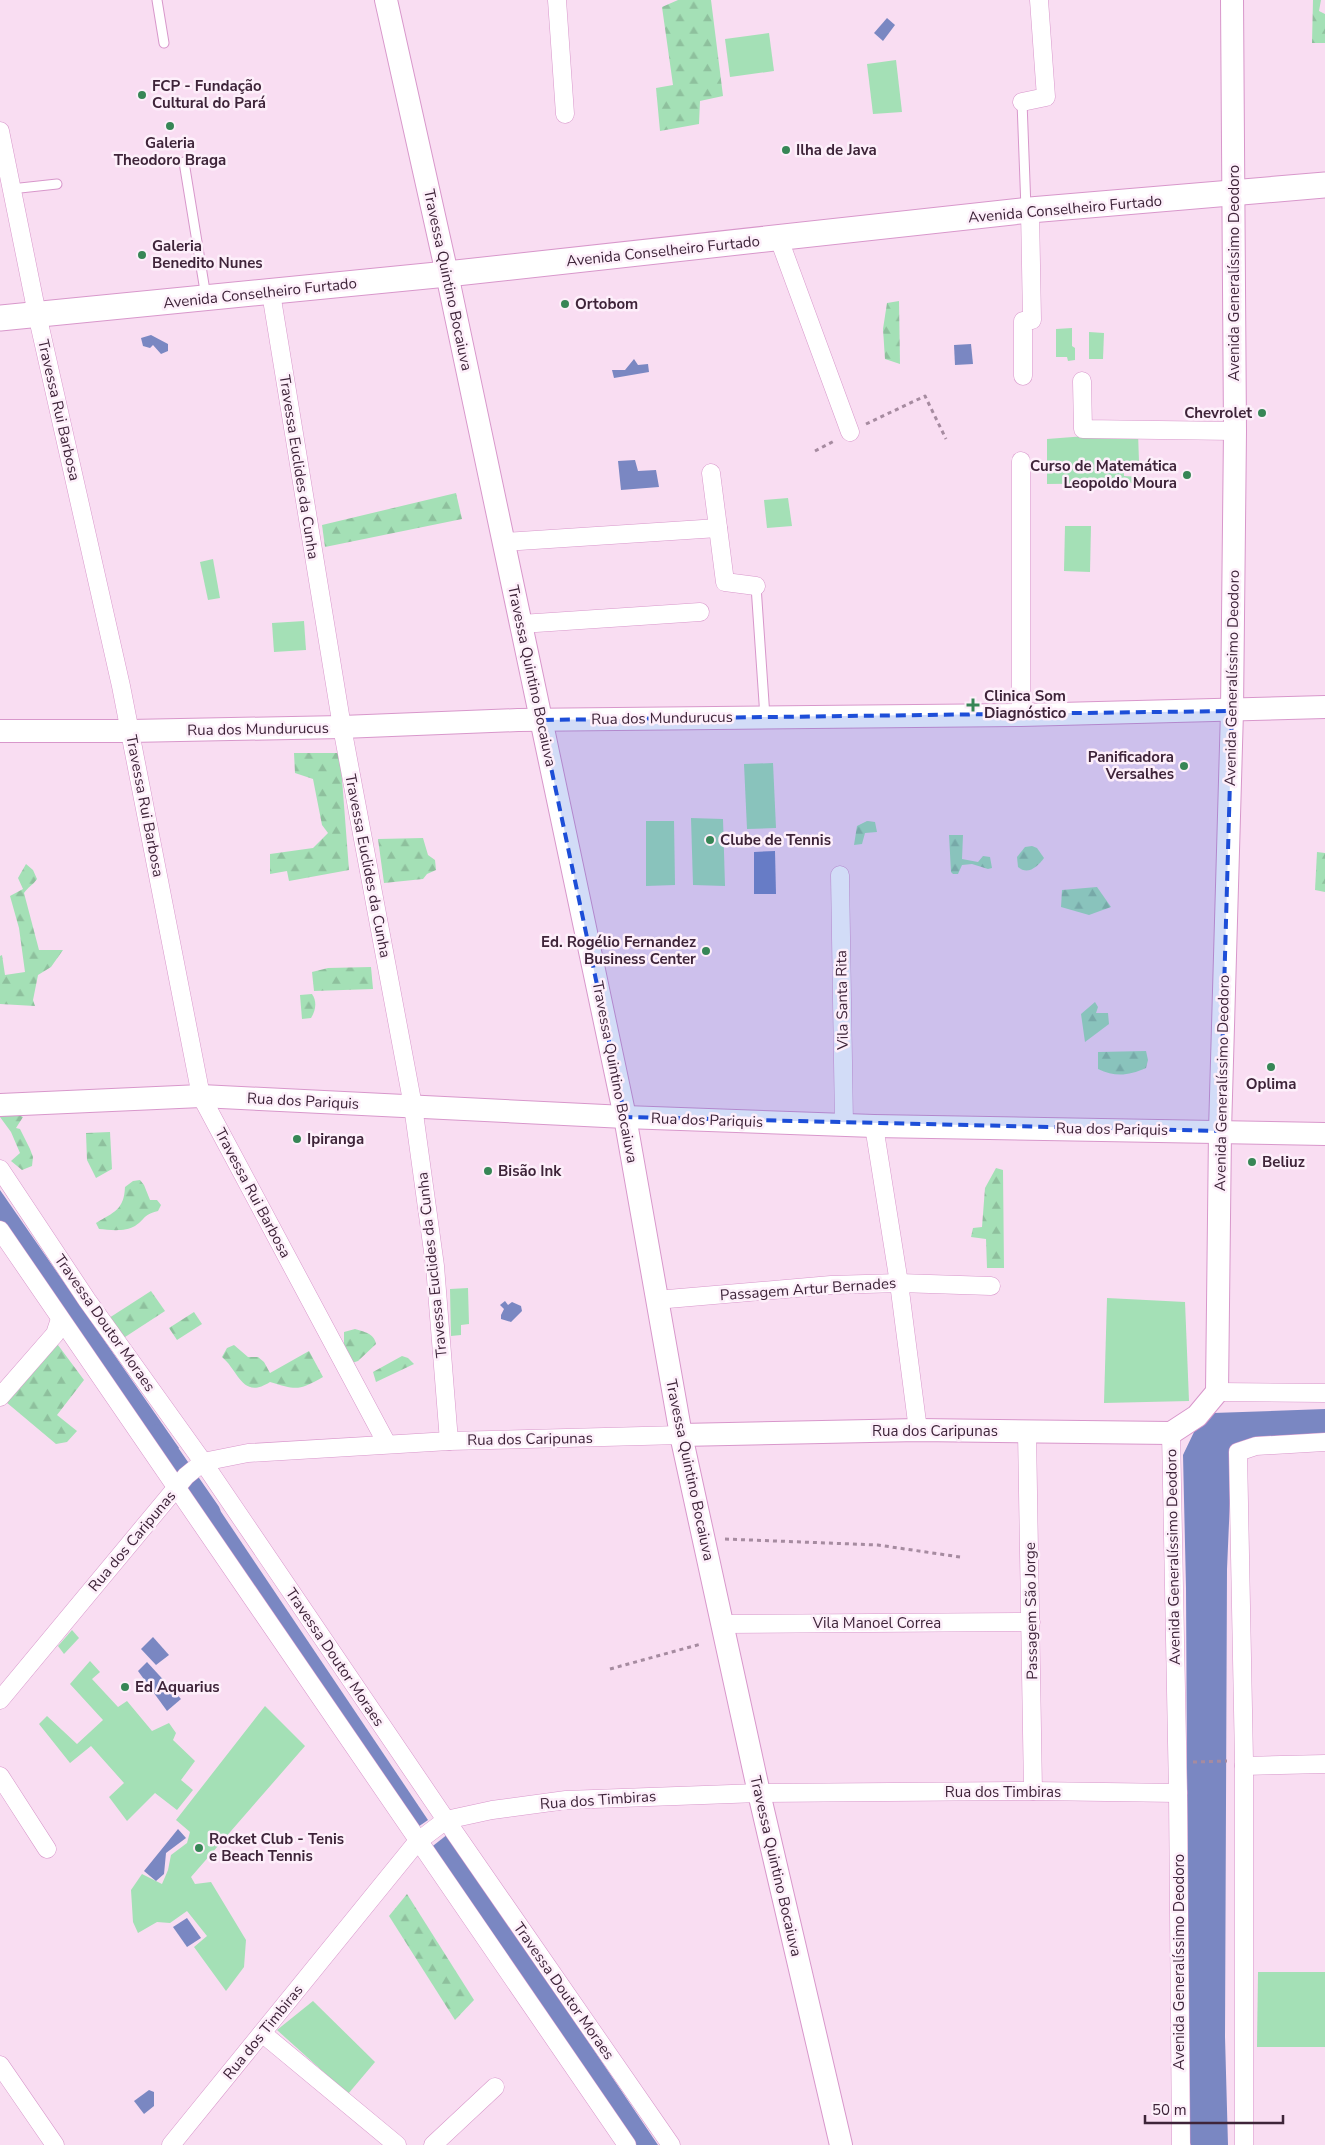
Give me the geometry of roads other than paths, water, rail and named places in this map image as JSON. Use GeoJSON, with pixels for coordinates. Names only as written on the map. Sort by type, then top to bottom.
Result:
{"type":"FeatureCollection","features":[{"type":"Feature","properties":{"kind":"main road","name":"Avenida Conselheiro Furtado"},"geometry":{"type":"LineString","coordinates":[[0,318],[271,293],[1028,211],[1325,185]]}},
{"type":"Feature","properties":{"kind":"street","name":"Travessa Quintino Bocaiuva"},"geometry":{"type":"LineString","coordinates":[[386,0],[448,274],[625,1117],[681,1436],[759,1793],[841,2145]]}},
{"type":"Feature","properties":{"kind":"street"},"geometry":{"type":"LineString","coordinates":[[557,0],[565,114]]}},
{"type":"Feature","properties":{"kind":"street"},"geometry":{"type":"LineString","coordinates":[[1022,102],[1046,97],[1039,0]]}},
{"type":"Feature","properties":{"kind":"street","name":"Avenida Generalíssimo Deodoro"},"geometry":{"type":"LineString","coordinates":[[1181,2145],[1178,1762],[1171,1433],[1197,1416],[1217,1392],[1220,1131],[1232,711],[1235,431],[1232,0]]}},
{"type":"Feature","properties":{"kind":"street","name":"Travessa Rui Barbosa"},"geometry":{"type":"LineString","coordinates":[[0,131],[37,314],[130,731],[201,1096],[387,1444]]}},
{"type":"Feature","properties":{"kind":"street"},"geometry":{"type":"LineString","coordinates":[[1023,376],[1023,321],[1032,320],[1028,211]]}},
{"type":"Feature","properties":{"kind":"street"},"geometry":{"type":"LineString","coordinates":[[779,239],[850,432]]}},
{"type":"Feature","properties":{"kind":"street","name":"Travessa Euclides da Cunha"},"geometry":{"type":"LineString","coordinates":[[271,293],[342,727],[413,1106],[435,1266],[448,1441]]}},
{"type":"Feature","properties":{"kind":"street"},"geometry":{"type":"LineString","coordinates":[[1082,381],[1082,429],[1235,431]]}},
{"type":"Feature","properties":{"kind":"street"},"geometry":{"type":"LineString","coordinates":[[1021,462],[1021,715]]}},
{"type":"Feature","properties":{"kind":"street"},"geometry":{"type":"LineString","coordinates":[[711,473],[725,582],[756,586]]}},
{"type":"Feature","properties":{"kind":"street"},"geometry":{"type":"LineString","coordinates":[[504,542],[718,528]]}},
{"type":"Feature","properties":{"kind":"street"},"geometry":{"type":"LineString","coordinates":[[521,624],[700,612]]}},
{"type":"Feature","properties":{"kind":"street","name":"Rua dos Mundurucus"},"geometry":{"type":"LineString","coordinates":[[0,731],[130,731],[342,727],[541,720],[1021,715],[1232,711],[1325,707]]}},
{"type":"Feature","properties":{"kind":"street","name":"Vila Santa Rita"},"geometry":{"type":"LineString","coordinates":[[840,875],[844,1124]]}},
{"type":"Feature","properties":{"kind":"street","name":"Rua dos Pariquis"},"geometry":{"type":"LineString","coordinates":[[0,1105],[201,1096],[625,1117],[874,1126],[1325,1134]]}},
{"type":"Feature","properties":{"kind":"street"},"geometry":{"type":"LineString","coordinates":[[874,1126],[899,1283],[918,1430]]}},
{"type":"Feature","properties":{"kind":"street","name":"Travessa Doutor Moraes"},"geometry":{"type":"LineString","coordinates":[[0,1169],[88,1300],[203,1462],[670,2145]]}},
{"type":"Feature","properties":{"kind":"street"},"geometry":{"type":"LineString","coordinates":[[0,1230],[626,2145]]}},
{"type":"Feature","properties":{"kind":"street","name":"Passagem Artur Bernades"},"geometry":{"type":"LineString","coordinates":[[656,1300],[831,1285],[899,1283],[991,1286]]}},
{"type":"Feature","properties":{"kind":"street"},"geometry":{"type":"LineString","coordinates":[[0,1397],[54,1334],[60,1319]]}},
{"type":"Feature","properties":{"kind":"street"},"geometry":{"type":"LineString","coordinates":[[1217,1392],[1325,1393]]}},
{"type":"Feature","properties":{"kind":"street","name":"Rua dos Caripunas"},"geometry":{"type":"LineString","coordinates":[[0,1700],[186,1476],[203,1462],[248,1453],[448,1441],[918,1430],[1171,1433]]}},
{"type":"Feature","properties":{"kind":"street","name":"Passagem São Jorge"},"geometry":{"type":"LineString","coordinates":[[1028,1432],[1033,1791]]}},
{"type":"Feature","properties":{"kind":"street"},"geometry":{"type":"LineString","coordinates":[[1244,2145],[1244,1763],[1238,1452],[1256,1446],[1325,1442]]}},
{"type":"Feature","properties":{"kind":"street","name":"Vila Manoel Correa"},"geometry":{"type":"LineString","coordinates":[[723,1624],[1031,1622]]}},
{"type":"Feature","properties":{"kind":"street"},"geometry":{"type":"LineString","coordinates":[[1244,1763],[1325,1764]]}},
{"type":"Feature","properties":{"kind":"street"},"geometry":{"type":"LineString","coordinates":[[0,1776],[47,1849]]}},
{"type":"Feature","properties":{"kind":"street","name":"Rua dos Timbiras"},"geometry":{"type":"LineString","coordinates":[[171,2145],[417,1842],[446,1820],[492,1810],[566,1800],[759,1793],[1033,1791],[1178,1794]]}},
{"type":"Feature","properties":{"kind":"street"},"geometry":{"type":"LineString","coordinates":[[262,2033],[397,2145]]}},
{"type":"Feature","properties":{"kind":"street"},"geometry":{"type":"LineString","coordinates":[[0,2065],[55,2145]]}},
{"type":"Feature","properties":{"kind":"street"},"geometry":{"type":"LineString","coordinates":[[432,2145],[495,2087]]}},
{"type":"Feature","properties":{"kind":"lane"},"geometry":{"type":"LineString","coordinates":[[157,0],[164,42]]}},
{"type":"Feature","properties":{"kind":"lane"},"geometry":{"type":"LineString","coordinates":[[1022,102],[1028,211]]}},
{"type":"Feature","properties":{"kind":"lane"},"geometry":{"type":"LineString","coordinates":[[183,165],[206,299]]}},
{"type":"Feature","properties":{"kind":"lane"},"geometry":{"type":"LineString","coordinates":[[11,189],[57,184]]}},
{"type":"Feature","properties":{"kind":"lane"},"geometry":{"type":"LineString","coordinates":[[756,586],[765,717]]}},
{"type":"Feature","properties":{"kind":"water"},"geometry":{"type":"Polygon","coordinates":[[[887,18],[895,25],[883,41],[874,33],[887,18]]]}},
{"type":"Feature","properties":{"kind":"water"},"geometry":{"type":"Polygon","coordinates":[[[151,335],[168,344],[168,351],[161,354],[153,345],[150,348],[143,346],[141,338],[151,335]]]}},
{"type":"Feature","properties":{"kind":"water"},"geometry":{"type":"Polygon","coordinates":[[[971,344],[973,364],[955,365],[954,345],[971,344]]]}},
{"type":"Feature","properties":{"kind":"water"},"geometry":{"type":"Polygon","coordinates":[[[634,359],[638,365],[648,364],[649,372],[614,378],[612,370],[625,370],[634,359]]]}},
{"type":"Feature","properties":{"kind":"water"},"geometry":{"type":"Polygon","coordinates":[[[635,460],[638,471],[656,470],[659,487],[621,490],[618,461],[635,460]]]}},
{"type":"Feature","properties":{"kind":"water"},"geometry":{"type":"Polygon","coordinates":[[[775,851],[776,894],[754,894],[754,852],[775,851]]]}},
{"type":"Feature","properties":{"kind":"water"},"geometry":{"type":"Polygon","coordinates":[[[0,1190],[179,1448],[161,1463],[0,1221],[0,1190]]]}},
{"type":"Feature","properties":{"kind":"water"},"geometry":{"type":"Polygon","coordinates":[[[505,1301],[508,1305],[512,1302],[521,1306],[522,1311],[511,1322],[501,1319],[504,1309],[500,1305],[505,1301]]]}},
{"type":"Feature","properties":{"kind":"water"},"geometry":{"type":"Polygon","coordinates":[[[1325,1409],[1325,1437],[1232,1454],[1227,1569],[1225,2037],[1228,2145],[1191,2145],[1189,2141],[1186,1588],[1183,1455],[1194,1432],[1213,1413],[1325,1409]]]}},
{"type":"Feature","properties":{"kind":"water"},"geometry":{"type":"Polygon","coordinates":[[[203,1485],[428,1820],[415,1829],[188,1498],[203,1485]]]}},
{"type":"Feature","properties":{"kind":"water"},"geometry":{"type":"Polygon","coordinates":[[[153,1637],[169,1655],[156,1665],[141,1649],[153,1637]]]}},
{"type":"Feature","properties":{"kind":"water"},"geometry":{"type":"Polygon","coordinates":[[[147,1662],[181,1699],[167,1711],[138,1671],[147,1662]]]}},
{"type":"Feature","properties":{"kind":"water"},"geometry":{"type":"Polygon","coordinates":[[[178,1829],[186,1838],[166,1853],[164,1874],[156,1881],[144,1871],[178,1829]]]}},
{"type":"Feature","properties":{"kind":"water"},"geometry":{"type":"Polygon","coordinates":[[[448,1834],[658,2145],[633,2145],[429,1849],[448,1834]]]}},
{"type":"Feature","properties":{"kind":"water"},"geometry":{"type":"Polygon","coordinates":[[[187,1918],[201,1938],[187,1947],[173,1927],[187,1918]]]}},
{"type":"Feature","properties":{"kind":"water"},"geometry":{"type":"Polygon","coordinates":[[[149,2090],[154,2092],[154,2106],[144,2114],[134,2101],[149,2090]]]}},
{"type":"Feature","properties":{"kind":"waterway"},"geometry":{"type":"LineString","coordinates":[[157,1434],[211,1512]]}},
{"type":"Feature","properties":{"kind":"place","name":"FCP - Fundação Cultural do Pará"},"geometry":{"type":"Point","coordinates":[142,95]}},
{"type":"Feature","properties":{"kind":"place","name":"Galeria Theodoro Braga"},"geometry":{"type":"Point","coordinates":[170,126]}},
{"type":"Feature","properties":{"kind":"place","name":"Ilha de Java"},"geometry":{"type":"Point","coordinates":[786,150]}},
{"type":"Feature","properties":{"kind":"place","name":"Galeria Benedito Nunes"},"geometry":{"type":"Point","coordinates":[142,255]}},
{"type":"Feature","properties":{"kind":"place","name":"Ortobom"},"geometry":{"type":"Point","coordinates":[565,304]}},
{"type":"Feature","properties":{"kind":"place","name":"Chevrolet"},"geometry":{"type":"Point","coordinates":[1262,413]}},
{"type":"Feature","properties":{"kind":"place","name":"Curso de Matemática Leopoldo Moura"},"geometry":{"type":"Point","coordinates":[1187,475]}},
{"type":"Feature","properties":{"kind":"place","name":"Clinica Som Diagnóstico"},"geometry":{"type":"Point","coordinates":[973,705]}},
{"type":"Feature","properties":{"kind":"place","name":"Panificadora Versalhes"},"geometry":{"type":"Point","coordinates":[1184,766]}},
{"type":"Feature","properties":{"kind":"place","name":"Clube de Tennis"},"geometry":{"type":"Point","coordinates":[710,840]}},
{"type":"Feature","properties":{"kind":"place","name":"Ed. Rogélio Fernandez Business Center"},"geometry":{"type":"Point","coordinates":[706,951]}},
{"type":"Feature","properties":{"kind":"place","name":"Oplima"},"geometry":{"type":"Point","coordinates":[1271,1067]}},
{"type":"Feature","properties":{"kind":"place","name":"Ipiranga"},"geometry":{"type":"Point","coordinates":[297,1139]}},
{"type":"Feature","properties":{"kind":"place","name":"Beliuz"},"geometry":{"type":"Point","coordinates":[1252,1162]}},
{"type":"Feature","properties":{"kind":"place","name":"Bisão Ink"},"geometry":{"type":"Point","coordinates":[488,1171]}},
{"type":"Feature","properties":{"kind":"place","name":"Ed Aquarius"},"geometry":{"type":"Point","coordinates":[125,1687]}},
{"type":"Feature","properties":{"kind":"place","name":"Rocket Club - Tenis e Beach Tennis"},"geometry":{"type":"Point","coordinates":[199,1848]}}]}
